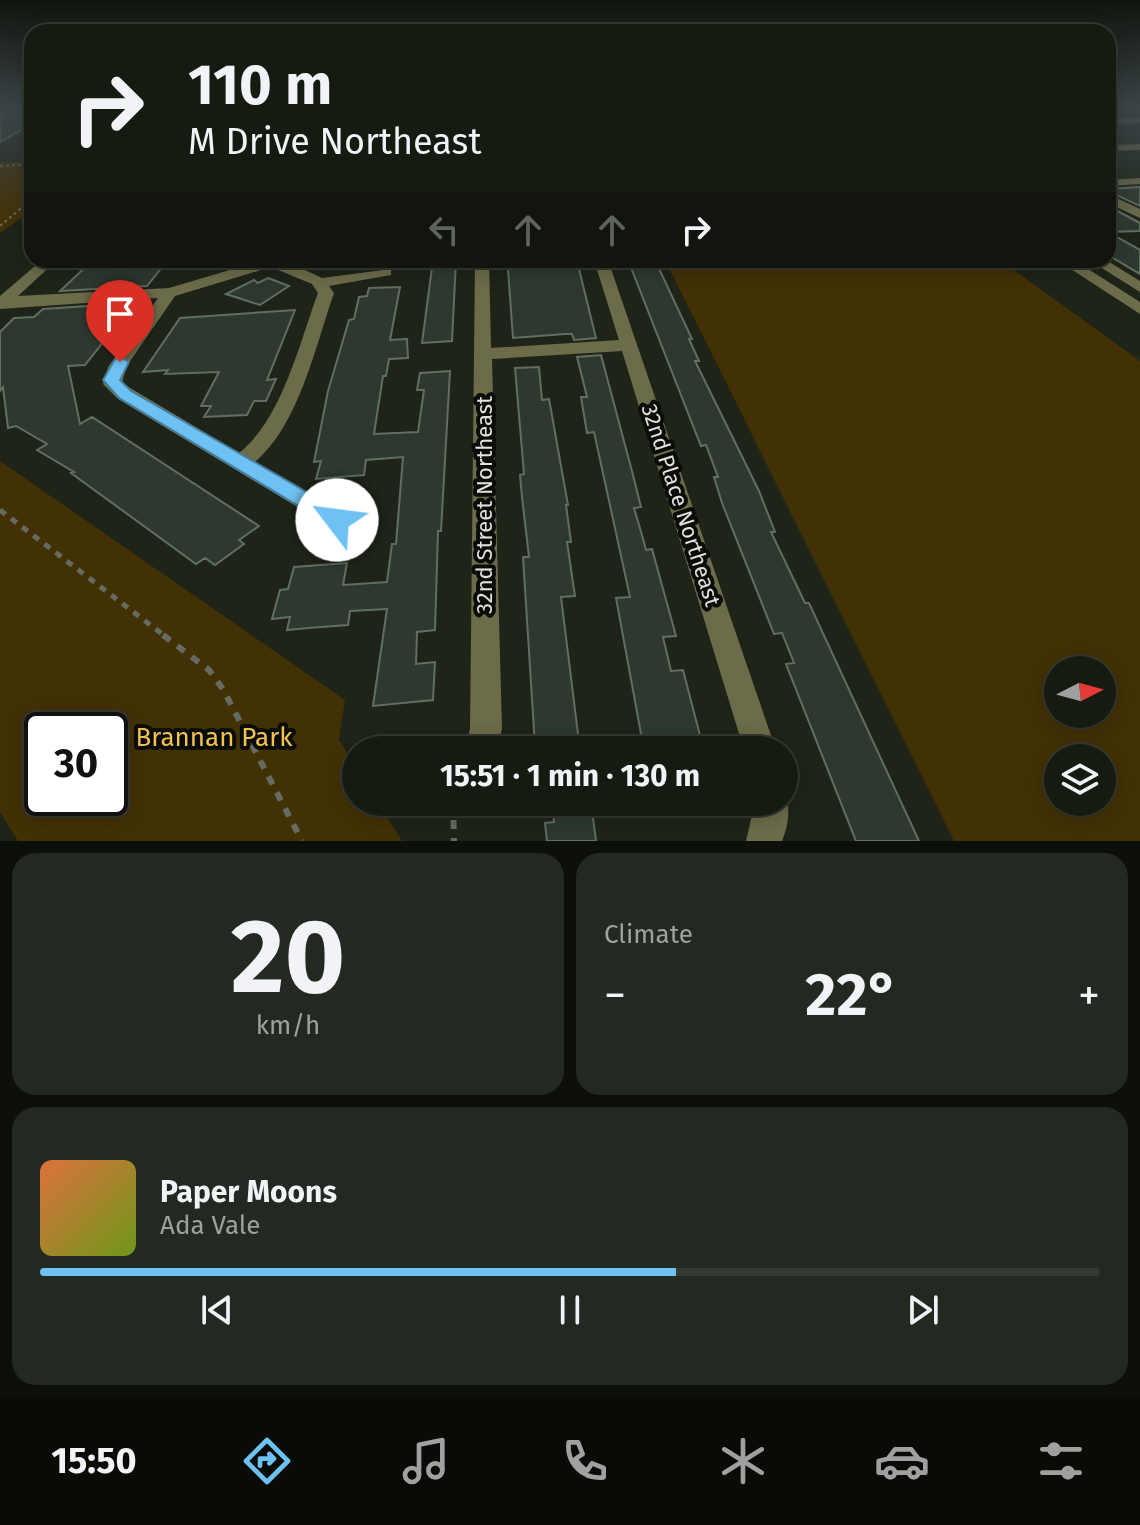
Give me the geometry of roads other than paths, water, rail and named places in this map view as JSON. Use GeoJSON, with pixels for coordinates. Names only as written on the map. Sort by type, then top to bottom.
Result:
{"type":"FeatureCollection","features":[{"type":"Feature","properties":{"kind":"street"},"geometry":{"type":"LineString","coordinates":[[1116,182],[1140,181]]}},
{"type":"Feature","properties":{"kind":"street"},"geometry":{"type":"LineString","coordinates":[[1116,202],[1140,214]]}},
{"type":"Feature","properties":{"kind":"street"},"geometry":{"type":"LineString","coordinates":[[1,303],[41,268]]}},
{"type":"Feature","properties":{"kind":"street"},"geometry":{"type":"LineString","coordinates":[[1,303],[170,293],[251,268]]}},
{"type":"Feature","properties":{"kind":"street"},"geometry":{"type":"LineString","coordinates":[[240,463],[262,445],[278,422],[323,303],[325,290],[320,283],[289,268]]}},
{"type":"Feature","properties":{"kind":"street","name":"32nd Street Northeast"},"geometry":{"type":"LineString","coordinates":[[482,268],[484,736]]}},
{"type":"Feature","properties":{"kind":"street","name":"32nd Place Northeast"},"geometry":{"type":"LineString","coordinates":[[604,268],[755,736]]}},
{"type":"Feature","properties":{"kind":"street"},"geometry":{"type":"LineString","coordinates":[[1076,268],[1140,309]]}},
{"type":"Feature","properties":{"kind":"street"},"geometry":{"type":"LineString","coordinates":[[1109,268],[1140,287]]}},
{"type":"Feature","properties":{"kind":"street"},"geometry":{"type":"LineString","coordinates":[[320,283],[386,272]]}},
{"type":"Feature","properties":{"kind":"street"},"geometry":{"type":"LineString","coordinates":[[170,293],[117,367],[112,384],[125,395],[337,520]]}},
{"type":"Feature","properties":{"kind":"street"},"geometry":{"type":"LineString","coordinates":[[483,354],[629,345]]}},
{"type":"Feature","properties":{"kind":"street"},"geometry":{"type":"LineString","coordinates":[[764,841],[770,816]]}},
{"type":"Feature","properties":{"kind":"park label","name":"Brannan Park"},"geometry":{"type":"Point","coordinates":[214,737]}}]}
